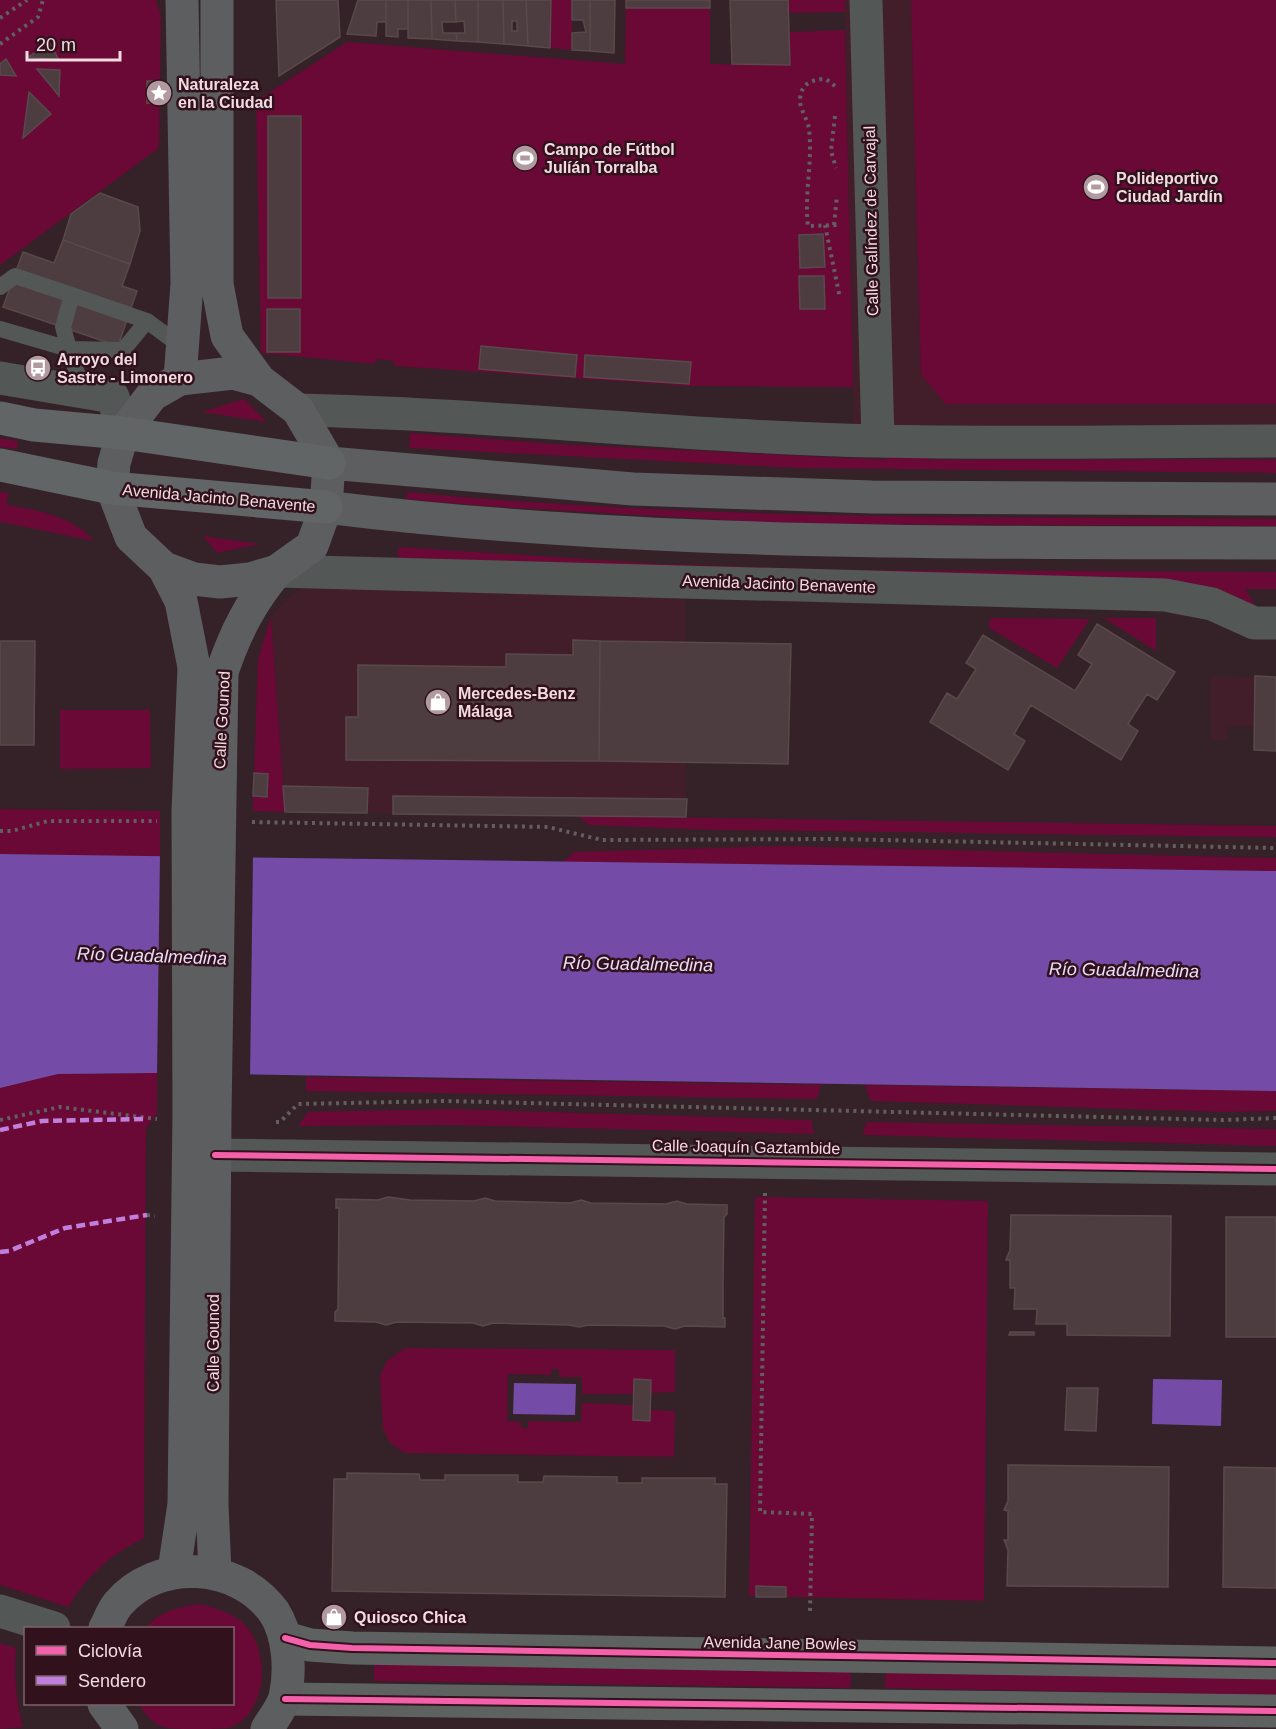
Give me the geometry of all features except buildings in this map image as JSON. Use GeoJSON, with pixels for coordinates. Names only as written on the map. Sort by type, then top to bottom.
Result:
{"type":"FeatureCollection","features":[{"type":"Feature","properties":{"kind":"highway"},"geometry":{"type":"LineString","coordinates":[[0,418],[34,425],[123,433],[329,463]]}},
{"type":"Feature","properties":{"kind":"highway","name":"Avenida Jacinto Benavente"},"geometry":{"type":"LineString","coordinates":[[0,465],[112,488],[326,507]]}},
{"type":"Feature","properties":{"kind":"main road"},"geometry":{"type":"LineString","coordinates":[[180,379],[188,284],[182,0]]}},
{"type":"Feature","properties":{"kind":"main road"},"geometry":{"type":"LineString","coordinates":[[217,0],[217,284],[226,336],[259,380]]}},
{"type":"Feature","properties":{"kind":"main road","name":"Avenida Jacinto Benavente"},"geometry":{"type":"LineString","coordinates":[[233,373],[259,380],[298,410],[329,463],[326,507],[312,546],[277,571],[250,579],[220,582],[194,579],[164,568],[131,537],[112,488],[114,463],[123,433],[152,395],[180,379],[233,373]]}},
{"type":"Feature","properties":{"kind":"main road"},"geometry":{"type":"LineString","coordinates":[[329,463],[633,489],[872,497],[1276,499]]}},
{"type":"Feature","properties":{"kind":"main road","name":"Avenida Jacinto Benavente"},"geometry":{"type":"LineString","coordinates":[[326,507],[387,515],[652,534],[875,542],[1276,543]]}},
{"type":"Feature","properties":{"kind":"main road","name":"Calle Gounod"},"geometry":{"type":"LineString","coordinates":[[164,568],[181,601],[194,667],[189,815]]}},
{"type":"Feature","properties":{"kind":"main road","name":"Calle Gounod"},"geometry":{"type":"LineString","coordinates":[[189,815],[222,672],[235,633],[255,597],[277,571]]}},
{"type":"Feature","properties":{"kind":"main road"},"geometry":{"type":"LineString","coordinates":[[189,815],[202,1114]]}},
{"type":"Feature","properties":{"kind":"main road","name":"Calle Gounod"},"geometry":{"type":"LineString","coordinates":[[202,1114],[215,1155],[212,1505],[215,1572]]}},
{"type":"Feature","properties":{"kind":"main road","name":"Calle Gounod"},"geometry":{"type":"LineString","coordinates":[[174,1571],[184,1504],[202,1114]]}},
{"type":"Feature","properties":{"kind":"main road"},"geometry":{"type":"LineString","coordinates":[[106,1627],[117,1605],[142,1583],[174,1571],[215,1572],[253,1590],[274,1613],[285,1638],[288,1669],[285,1699],[267,1729]]}},
{"type":"Feature","properties":{"kind":"main road","name":"Avenida Jane Bowles"},"geometry":{"type":"LineString","coordinates":[[285,1638],[310,1645],[352,1648],[1276,1663]]}},
{"type":"Feature","properties":{"kind":"main road"},"geometry":{"type":"LineString","coordinates":[[285,1699],[1276,1711]]}},
{"type":"Feature","properties":{"kind":"main road"},"geometry":{"type":"LineString","coordinates":[[105,1705],[122,1729]]}},
{"type":"Feature","properties":{"kind":"street","name":"Calle Galíndez de Carvajal"},"geometry":{"type":"LineString","coordinates":[[866,0],[878,441]]}},
{"type":"Feature","properties":{"kind":"street"},"geometry":{"type":"LineString","coordinates":[[0,378],[113,397],[123,433]]}},
{"type":"Feature","properties":{"kind":"street"},"geometry":{"type":"LineString","coordinates":[[298,410],[396,412],[601,427],[878,441],[1276,441]]}},
{"type":"Feature","properties":{"kind":"street","name":"Avenida Jacinto Benavente"},"geometry":{"type":"LineString","coordinates":[[277,571],[1165,595],[1212,604],[1254,623],[1276,623]]}},
{"type":"Feature","properties":{"kind":"street","name":"Calle Joaquín Gaztambide"},"geometry":{"type":"LineString","coordinates":[[215,1155],[1276,1169]]}},
{"type":"Feature","properties":{"kind":"street"},"geometry":{"type":"LineString","coordinates":[[0,1611],[48,1627]]}},
{"type":"Feature","properties":{"kind":"lane"},"geometry":{"type":"LineString","coordinates":[[0,287],[15,276],[147,321],[182,347]]}},
{"type":"Feature","properties":{"kind":"lane"},"geometry":{"type":"LineString","coordinates":[[72,296],[63,327],[77,373],[89,393]]}},
{"type":"Feature","properties":{"kind":"lane"},"geometry":{"type":"LineString","coordinates":[[0,329],[69,349],[123,350],[147,321]]}},
{"type":"Feature","properties":{"kind":"lane"},"geometry":{"type":"LineString","coordinates":[[0,361],[0,378]]}},
{"type":"Feature","properties":{"kind":"path"},"geometry":{"type":"LineString","coordinates":[[0,18],[27,0]]}},
{"type":"Feature","properties":{"kind":"path"},"geometry":{"type":"LineString","coordinates":[[0,44],[38,17],[43,0]]}},
{"type":"Feature","properties":{"kind":"path"},"geometry":{"type":"LineString","coordinates":[[839,93],[826,79],[814,79],[805,85],[799,100],[809,129],[811,169],[806,182],[808,225],[845,224]]}},
{"type":"Feature","properties":{"kind":"path"},"geometry":{"type":"LineString","coordinates":[[836,113],[831,151],[837,178]]}},
{"type":"Feature","properties":{"kind":"path"},"geometry":{"type":"LineString","coordinates":[[834,225],[838,186]]}},
{"type":"Feature","properties":{"kind":"path"},"geometry":{"type":"LineString","coordinates":[[825,225],[841,306]]}},
{"type":"Feature","properties":{"kind":"path"},"geometry":{"type":"LineString","coordinates":[[0,831],[12,831],[48,821],[189,815]]}},
{"type":"Feature","properties":{"kind":"path"},"geometry":{"type":"LineString","coordinates":[[252,822],[548,827],[602,840],[846,839],[1276,848]]}},
{"type":"Feature","properties":{"kind":"path"},"geometry":{"type":"LineString","coordinates":[[280,1122],[298,1104],[446,1101],[1211,1120],[1276,1118]]}},
{"type":"Feature","properties":{"kind":"path"},"geometry":{"type":"LineString","coordinates":[[0,1120],[60,1107],[157,1119]]}},
{"type":"Feature","properties":{"kind":"path"},"geometry":{"type":"LineString","coordinates":[[765,1192],[760,1512],[812,1514],[810,1613]]}},
{"type":"Feature","properties":{"kind":"path"},"geometry":{"type":"LineString","coordinates":[[147,1215],[156,1216]]}},
{"type":"Feature","properties":{"kind":"shaded area"},"geometry":{"type":"Polygon","coordinates":[[[0,0],[156,0],[161,17],[159,148],[0,265],[0,0]]]}},
{"type":"Feature","properties":{"kind":"shaded area"},"geometry":{"type":"Polygon","coordinates":[[[551,0],[572,0],[572,50],[550,48],[551,0]]]}},
{"type":"Feature","properties":{"kind":"shaded area","name":"Campo de Fútbol Julíán Torralba"},"geometry":{"type":"Polygon","coordinates":[[[626,0],[710,0],[710,64],[790,65],[789,32],[845,30],[853,387],[689,386],[394,366],[394,361],[376,359],[375,364],[261,353],[256,101],[347,42],[625,64],[626,0]]]}},
{"type":"Feature","properties":{"kind":"shaded area"},"geometry":{"type":"Polygon","coordinates":[[[788,0],[845,0],[845,12],[789,13],[788,0]]]}},
{"type":"Feature","properties":{"kind":"shaded area"},"geometry":{"type":"Polygon","coordinates":[[[845,0],[911,0],[921,375],[946,403],[1276,404],[1276,460],[929,460],[918,452],[887,448],[887,460],[854,459],[845,0]]]}},
{"type":"Feature","properties":{"kind":"shaded area","name":"Polideportivo Ciudad Jardín"},"geometry":{"type":"Polygon","coordinates":[[[911,0],[1276,0],[1276,404],[946,404],[921,375],[911,0]]]}},
{"type":"Feature","properties":{"kind":"shaded area"},"geometry":{"type":"Polygon","coordinates":[[[244,399],[267,422],[201,412],[244,399]]]}},
{"type":"Feature","properties":{"kind":"shaded area"},"geometry":{"type":"Polygon","coordinates":[[[410,433],[554,444],[887,460],[887,448],[918,452],[929,460],[1276,460],[1276,473],[798,468],[409,448],[410,433]]]}},
{"type":"Feature","properties":{"kind":"shaded area"},"geometry":{"type":"Polygon","coordinates":[[[0,438],[18,441],[17,449],[0,447],[0,438]]]}},
{"type":"Feature","properties":{"kind":"shaded area"},"geometry":{"type":"Polygon","coordinates":[[[0,492],[8,493],[7,505],[43,512],[66,520],[77,526],[94,541],[0,522],[0,492]]]}},
{"type":"Feature","properties":{"kind":"shaded area"},"geometry":{"type":"Polygon","coordinates":[[[407,492],[624,508],[950,517],[1276,519],[1276,526],[796,524],[484,506],[406,499],[407,492]]]}},
{"type":"Feature","properties":{"kind":"shaded area"},"geometry":{"type":"Polygon","coordinates":[[[203,536],[260,544],[217,553],[203,536]]]}},
{"type":"Feature","properties":{"kind":"shaded area"},"geometry":{"type":"Polygon","coordinates":[[[399,547],[663,564],[844,570],[1276,572],[1276,589],[1245,589],[1256,607],[397,564],[399,547]]]}},
{"type":"Feature","properties":{"kind":"shaded area","name":"Mercedes-Benz Málaga"},"geometry":{"type":"Polygon","coordinates":[[[305,585],[685,593],[686,643],[599,761],[686,763],[686,817],[285,812],[271,617],[284,602],[305,585]]]}},
{"type":"Feature","properties":{"kind":"shaded area"},"geometry":{"type":"Polygon","coordinates":[[[271,617],[285,812],[253,811],[253,796],[266,797],[268,774],[254,773],[258,659],[271,617]]]}},
{"type":"Feature","properties":{"kind":"shaded area"},"geometry":{"type":"Polygon","coordinates":[[[990,618],[1090,619],[1057,668],[989,628],[990,618]]]}},
{"type":"Feature","properties":{"kind":"shaded area"},"geometry":{"type":"Polygon","coordinates":[[[1104,618],[1156,618],[1156,651],[1104,618]]]}},
{"type":"Feature","properties":{"kind":"shaded area"},"geometry":{"type":"Polygon","coordinates":[[[1210,676],[1276,677],[1276,751],[1254,750],[1254,726],[1227,727],[1227,740],[1211,741],[1210,676]]]}},
{"type":"Feature","properties":{"kind":"shaded area"},"geometry":{"type":"Polygon","coordinates":[[[60,710],[150,710],[151,768],[60,769],[60,710]]]}},
{"type":"Feature","properties":{"kind":"shaded area"},"geometry":{"type":"Polygon","coordinates":[[[0,809],[160,811],[160,857],[0,854],[0,809]]]}},
{"type":"Feature","properties":{"kind":"shaded area"},"geometry":{"type":"Polygon","coordinates":[[[578,816],[1276,826],[1276,837],[715,830],[589,825],[578,816]]]}},
{"type":"Feature","properties":{"kind":"shaded area"},"geometry":{"type":"Polygon","coordinates":[[[783,846],[1276,858],[1276,871],[563,862],[574,852],[783,846]]]}},
{"type":"Feature","properties":{"kind":"shaded area"},"geometry":{"type":"Polygon","coordinates":[[[157,1073],[157,1113],[146,1129],[144,1538],[121,1551],[101,1567],[68,1607],[0,1585],[0,1088],[58,1074],[157,1073]]]}},
{"type":"Feature","properties":{"kind":"shaded area"},"geometry":{"type":"Polygon","coordinates":[[[306,1077],[821,1085],[817,1099],[306,1091],[306,1077]]]}},
{"type":"Feature","properties":{"kind":"shaded area"},"geometry":{"type":"Polygon","coordinates":[[[865,1085],[1276,1091],[1276,1111],[1222,1112],[871,1101],[865,1085]]]}},
{"type":"Feature","properties":{"kind":"shaded area"},"geometry":{"type":"Polygon","coordinates":[[[453,1109],[811,1120],[814,1134],[449,1125],[298,1126],[308,1112],[453,1109]]]}},
{"type":"Feature","properties":{"kind":"shaded area"},"geometry":{"type":"Polygon","coordinates":[[[867,1122],[1276,1129],[1276,1146],[862,1135],[867,1122]]]}},
{"type":"Feature","properties":{"kind":"shaded area"},"geometry":{"type":"Polygon","coordinates":[[[755,1197],[988,1201],[984,1601],[749,1596],[755,1197]]]}},
{"type":"Feature","properties":{"kind":"shaded area"},"geometry":{"type":"Polygon","coordinates":[[[405,1348],[675,1350],[675,1392],[651,1393],[651,1380],[635,1379],[634,1394],[582,1394],[582,1377],[559,1377],[559,1369],[552,1369],[551,1375],[508,1374],[507,1421],[521,1422],[521,1428],[528,1428],[528,1421],[581,1422],[582,1403],[633,1405],[634,1420],[650,1421],[650,1410],[675,1411],[674,1457],[405,1453],[390,1443],[383,1429],[380,1376],[387,1361],[405,1348]]]}},
{"type":"Feature","properties":{"kind":"shaded area"},"geometry":{"type":"Polygon","coordinates":[[[200,1604],[224,1612],[245,1625],[253,1637],[262,1666],[258,1696],[252,1710],[242,1721],[229,1728],[167,1728],[155,1723],[140,1705],[234,1705],[234,1627],[147,1627],[163,1614],[177,1608],[200,1604]]]}},
{"type":"Feature","properties":{"kind":"shaded area"},"geometry":{"type":"Polygon","coordinates":[[[0,1643],[16,1648],[16,1688],[23,1727],[0,1729],[0,1643]]]}},
{"type":"Feature","properties":{"kind":"shaded area"},"geometry":{"type":"Polygon","coordinates":[[[374,1664],[851,1671],[850,1688],[374,1681],[374,1664]]]}},
{"type":"Feature","properties":{"kind":"shaded area"},"geometry":{"type":"Polygon","coordinates":[[[886,1672],[1276,1678],[1276,1695],[885,1688],[886,1672]]]}},
{"type":"Feature","properties":{"kind":"water","name":"Río Guadalmedina"},"geometry":{"type":"Polygon","coordinates":[[[0,854],[1276,871],[1276,1091],[157,1073],[58,1074],[0,1088],[0,854]]]}},
{"type":"Feature","properties":{"kind":"water"},"geometry":{"type":"Polygon","coordinates":[[[1153,1379],[1222,1380],[1221,1426],[1152,1424],[1153,1379]]]}},
{"type":"Feature","properties":{"kind":"water"},"geometry":{"type":"Polygon","coordinates":[[[514,1383],[576,1384],[575,1415],[513,1414],[514,1383]]]}},
{"type":"Feature","properties":{"kind":"pier"},"geometry":{"type":"Polygon","coordinates":[[[160,854],[253,855],[250,1079],[157,1076],[160,854]]]}},
{"type":"Feature","properties":{"kind":"marked path"},"geometry":{"type":"LineString","coordinates":[[0,1130],[42,1121],[146,1119]]}},
{"type":"Feature","properties":{"kind":"marked path"},"geometry":{"type":"LineString","coordinates":[[0,1252],[9,1251],[65,1228],[147,1215]]}},
{"type":"Feature","properties":{"kind":"cycle path"},"geometry":{"type":"LineString","coordinates":[[215,1155],[1276,1169]]}},
{"type":"Feature","properties":{"kind":"cycle path"},"geometry":{"type":"LineString","coordinates":[[285,1638],[310,1645],[352,1648],[1276,1663]]}},
{"type":"Feature","properties":{"kind":"cycle path"},"geometry":{"type":"LineString","coordinates":[[285,1699],[1276,1711]]}},
{"type":"Feature","properties":{"kind":"place","name":"Naturaleza en la Ciudad"},"geometry":{"type":"Point","coordinates":[159,93]}},
{"type":"Feature","properties":{"kind":"place","name":"Campo de Fútbol Julíán Torralba"},"geometry":{"type":"Point","coordinates":[525,158]}},
{"type":"Feature","properties":{"kind":"place","name":"Polideportivo Ciudad Jardín"},"geometry":{"type":"Point","coordinates":[1096,187]}},
{"type":"Feature","properties":{"kind":"place","name":"Arroyo del Sastre - Limonero"},"geometry":{"type":"Point","coordinates":[38,368]}},
{"type":"Feature","properties":{"kind":"place","name":"Mercedes-Benz Málaga"},"geometry":{"type":"Point","coordinates":[438,702]}},
{"type":"Feature","properties":{"kind":"place","name":"Quiosco Chica"},"geometry":{"type":"Point","coordinates":[334,1617]}}]}
